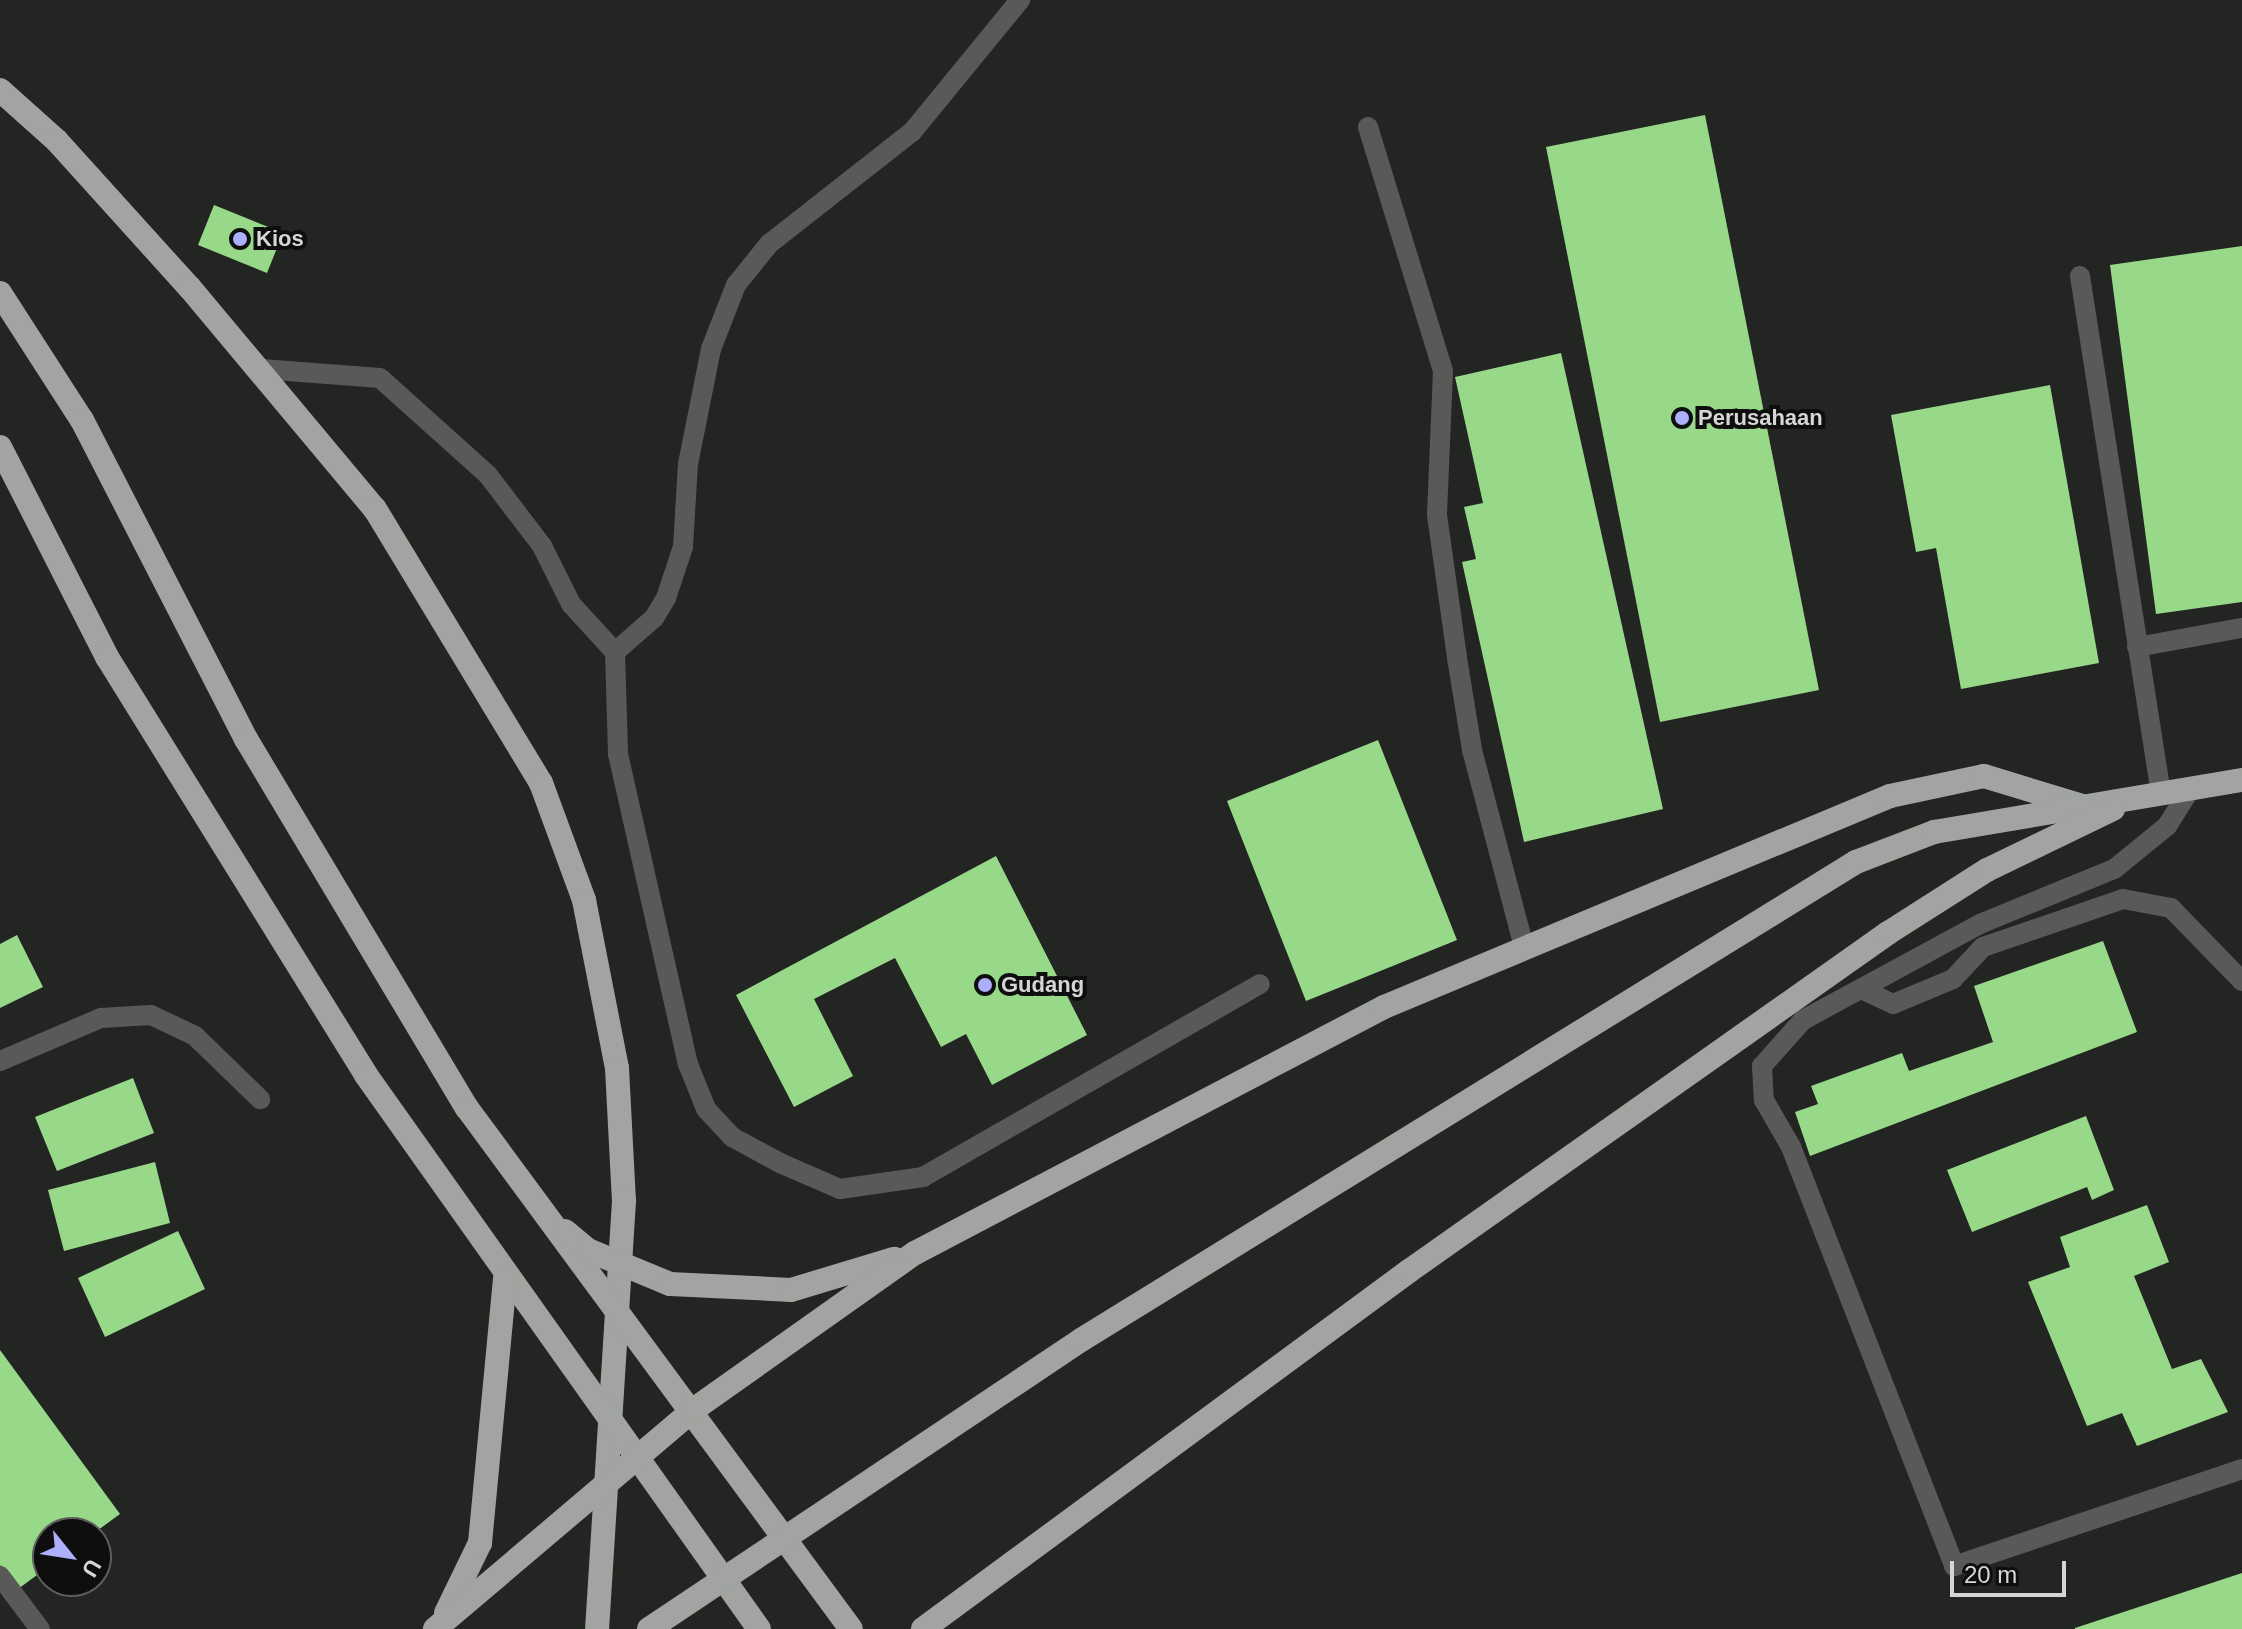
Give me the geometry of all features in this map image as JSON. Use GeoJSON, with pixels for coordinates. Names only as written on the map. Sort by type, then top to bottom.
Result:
{"type":"FeatureCollection","features":[{"type":"Feature","properties":{"kind":"highway"},"geometry":{"type":"LineString","coordinates":[[0,90],[57,141],[262,369],[375,509],[541,783],[584,900],[617,1068],[624,1201],[597,1629]]}},
{"type":"Feature","properties":{"kind":"highway"},"geometry":{"type":"LineString","coordinates":[[0,293],[82,420],[246,739],[334,890],[534,1205],[693,1410],[851,1629]]}},
{"type":"Feature","properties":{"kind":"highway"},"geometry":{"type":"LineString","coordinates":[[0,447],[123,684],[366,1075],[505,1279],[759,1629]]}},
{"type":"Feature","properties":{"kind":"highway"},"geometry":{"type":"LineString","coordinates":[[437,1627],[693,1410],[915,1253],[1384,1007],[1525,950],[1597,913],[1890,796],[1984,776],[2082,806]]}},
{"type":"Feature","properties":{"kind":"highway"},"geometry":{"type":"LineString","coordinates":[[649,1629],[1095,1331],[1856,862],[1934,832],[2242,780]]}},
{"type":"Feature","properties":{"kind":"highway"},"geometry":{"type":"LineString","coordinates":[[923,1629],[1409,1271],[1888,933],[1987,870],[2133,800]]}},
{"type":"Feature","properties":{"kind":"highway"},"geometry":{"type":"LineString","coordinates":[[534,1205],[588,1250],[670,1284],[791,1290],[915,1253]]}},
{"type":"Feature","properties":{"kind":"highway"},"geometry":{"type":"LineString","coordinates":[[437,1627],[480,1543],[505,1279]]}},
{"type":"Feature","properties":{"kind":"street"},"geometry":{"type":"LineString","coordinates":[[615,652],[654,618],[666,598],[683,547],[688,464],[711,349],[736,285],[769,244],[912,132],[1020,0]]}},
{"type":"Feature","properties":{"kind":"street"},"geometry":{"type":"LineString","coordinates":[[1368,127],[1443,371],[1437,515],[1457,658],[1472,750],[1525,950]]}},
{"type":"Feature","properties":{"kind":"street"},"geometry":{"type":"LineString","coordinates":[[2080,276],[2161,794]]}},
{"type":"Feature","properties":{"kind":"street"},"geometry":{"type":"LineString","coordinates":[[262,369],[380,378],[488,475],[542,546],[571,604],[615,652],[618,754],[688,1064],[706,1109],[732,1137],[780,1163],[840,1189],[923,1177],[1260,984]]}},
{"type":"Feature","properties":{"kind":"street"},"geometry":{"type":"LineString","coordinates":[[2137,647],[2242,628]]}},
{"type":"Feature","properties":{"kind":"street"},"geometry":{"type":"LineString","coordinates":[[2191,788],[2167,826],[2114,869],[1980,924],[1803,1020],[1762,1066],[1764,1100],[1791,1147],[1954,1566],[2242,1469]]}},
{"type":"Feature","properties":{"kind":"street"},"geometry":{"type":"LineString","coordinates":[[1861,989],[1893,1004],[1953,979],[1983,947],[2123,899],[2171,908],[2242,981]]}},
{"type":"Feature","properties":{"kind":"street"},"geometry":{"type":"LineString","coordinates":[[0,1061],[101,1018],[151,1015],[195,1036],[260,1099]]}},
{"type":"Feature","properties":{"kind":"street"},"geometry":{"type":"LineString","coordinates":[[0,1576],[40,1629]]}},
{"type":"Feature","properties":{"kind":"building","name":"Perusahaan"},"geometry":{"type":"Polygon","coordinates":[[[1705,115],[1819,690],[1660,722],[1546,147],[1705,115]]]}},
{"type":"Feature","properties":{"kind":"building","name":"Kios"},"geometry":{"type":"Polygon","coordinates":[[[214,205],[283,233],[267,273],[198,245],[214,205]]]}},
{"type":"Feature","properties":{"kind":"building"},"geometry":{"type":"Polygon","coordinates":[[[2242,246],[2242,602],[2156,614],[2110,265],[2242,246]]]}},
{"type":"Feature","properties":{"kind":"building"},"geometry":{"type":"Polygon","coordinates":[[[1561,353],[1663,809],[1524,842],[1462,562],[1476,559],[1464,507],[1483,503],[1455,377],[1561,353]]]}},
{"type":"Feature","properties":{"kind":"building"},"geometry":{"type":"Polygon","coordinates":[[[2050,385],[2099,663],[1961,689],[1936,548],[1916,552],[1891,415],[2050,385]]]}},
{"type":"Feature","properties":{"kind":"building"},"geometry":{"type":"Polygon","coordinates":[[[1378,740],[1457,940],[1306,1001],[1227,801],[1378,740]]]}},
{"type":"Feature","properties":{"kind":"building","name":"Gudang"},"geometry":{"type":"Polygon","coordinates":[[[996,856],[1087,1035],[992,1085],[966,1034],[941,1047],[895,958],[814,999],[853,1076],[794,1107],[736,995],[996,856]]]}},
{"type":"Feature","properties":{"kind":"building"},"geometry":{"type":"Polygon","coordinates":[[[17,935],[43,987],[0,1008],[0,944],[17,935]]]}},
{"type":"Feature","properties":{"kind":"building"},"geometry":{"type":"Polygon","coordinates":[[[2103,941],[2137,1032],[1810,1156],[1795,1112],[1818,1104],[1811,1086],[1902,1053],[1909,1071],[1993,1042],[1974,986],[2103,941]]]}},
{"type":"Feature","properties":{"kind":"building"},"geometry":{"type":"Polygon","coordinates":[[[133,1078],[154,1133],[57,1171],[35,1117],[133,1078]]]}},
{"type":"Feature","properties":{"kind":"building"},"geometry":{"type":"Polygon","coordinates":[[[2086,1116],[2114,1190],[2092,1200],[2087,1187],[1972,1232],[1947,1170],[2086,1116]]]}},
{"type":"Feature","properties":{"kind":"building"},"geometry":{"type":"Polygon","coordinates":[[[155,1162],[170,1223],[64,1251],[48,1190],[155,1162]]]}},
{"type":"Feature","properties":{"kind":"building"},"geometry":{"type":"Polygon","coordinates":[[[2147,1205],[2169,1262],[2134,1276],[2172,1369],[2201,1359],[2228,1412],[2137,1446],[2122,1413],[2087,1426],[2028,1282],[2070,1267],[2060,1237],[2147,1205]]]}},
{"type":"Feature","properties":{"kind":"building"},"geometry":{"type":"Polygon","coordinates":[[[178,1231],[205,1289],[105,1337],[78,1278],[178,1231]]]}},
{"type":"Feature","properties":{"kind":"building"},"geometry":{"type":"Polygon","coordinates":[[[0,1350],[120,1514],[112,1520],[112,1517],[32,1517],[32,1579],[18,1589],[0,1565],[0,1350]]]}},
{"type":"Feature","properties":{"kind":"building"},"geometry":{"type":"Polygon","coordinates":[[[2242,1573],[2242,1629],[2075,1629],[2075,1628],[2242,1573]]]}},
{"type":"Feature","properties":{"kind":"place","name":"Kios"},"geometry":{"type":"Point","coordinates":[240,239]}},
{"type":"Feature","properties":{"kind":"place","name":"Perusahaan"},"geometry":{"type":"Point","coordinates":[1682,418]}},
{"type":"Feature","properties":{"kind":"place","name":"Gudang"},"geometry":{"type":"Point","coordinates":[985,985]}}]}
